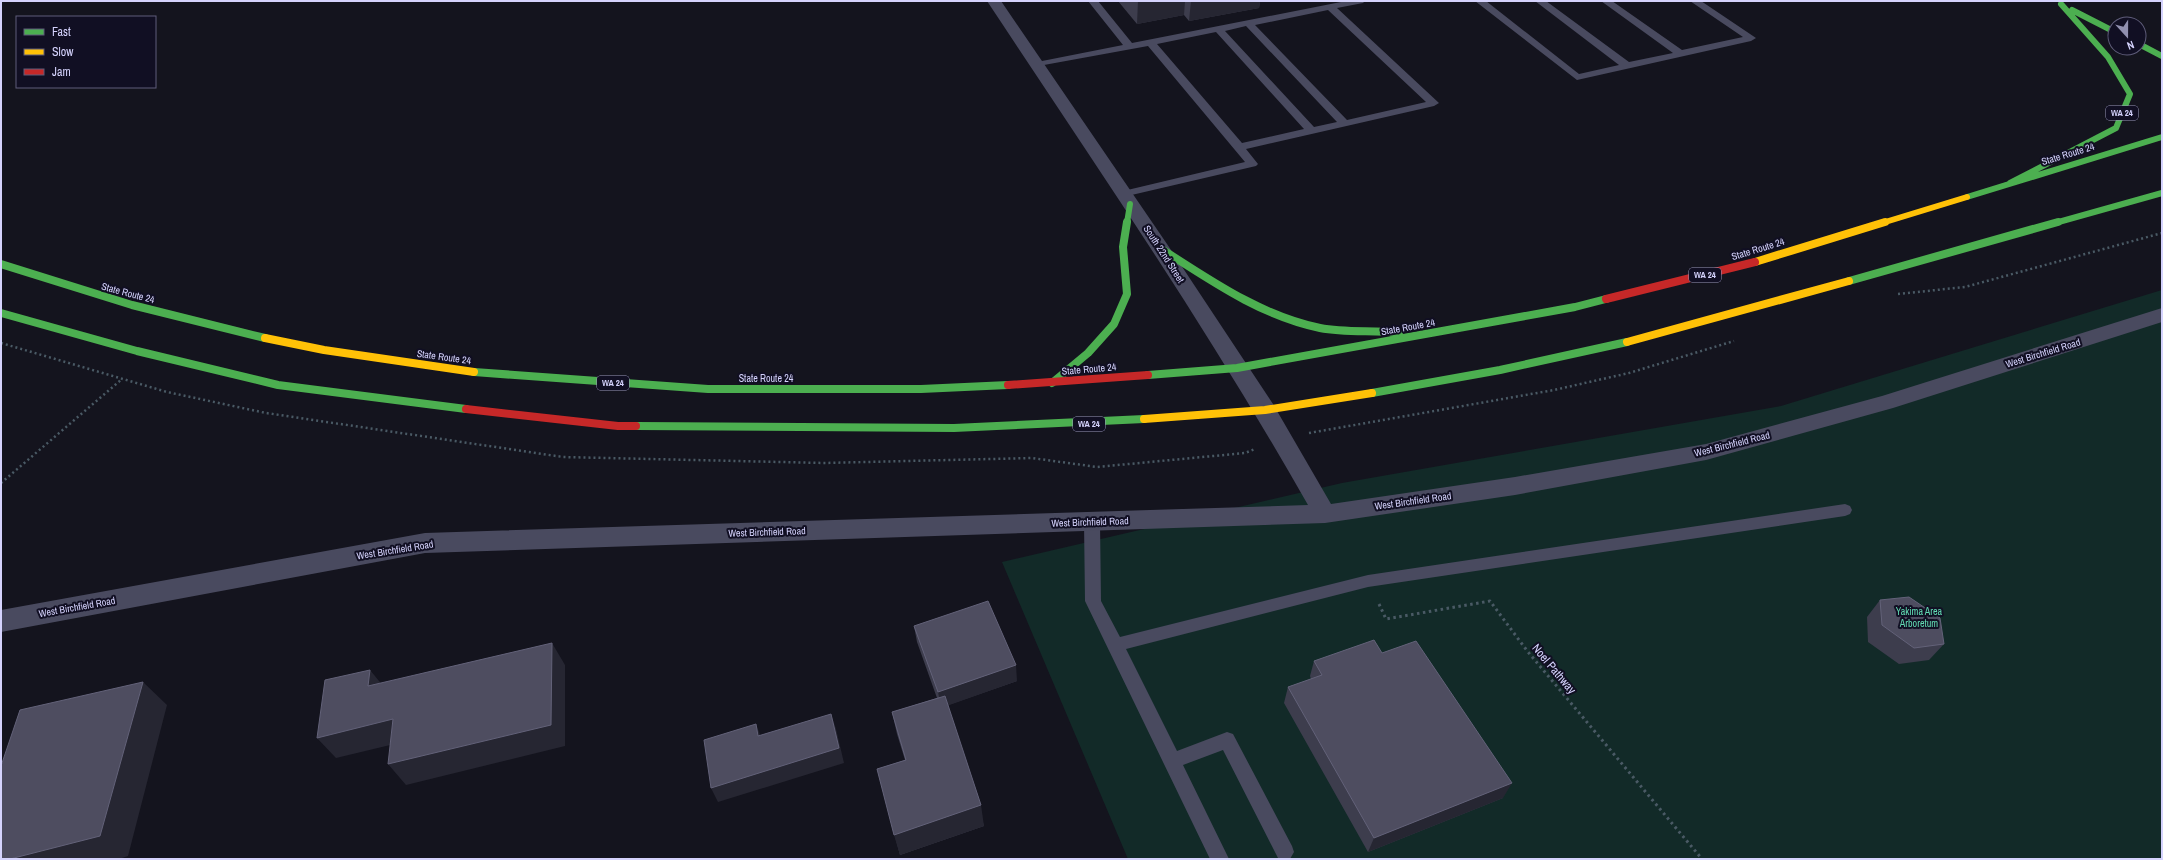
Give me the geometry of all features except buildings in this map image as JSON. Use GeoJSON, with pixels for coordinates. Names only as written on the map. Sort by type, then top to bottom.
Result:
{"type":"FeatureCollection","features":[{"type":"Feature","properties":{"kind":"main road"},"geometry":{"type":"LineString","coordinates":[[2058,2],[2107,28]]}},
{"type":"Feature","properties":{"kind":"main road","name":"WA 24"},"geometry":{"type":"LineString","coordinates":[[2010,183],[2116,128],[2130,94],[2108,56],[2058,2]]}},
{"type":"Feature","properties":{"kind":"main road"},"geometry":{"type":"LineString","coordinates":[[2147,48],[2162,56]]}},
{"type":"Feature","properties":{"kind":"main road","name":"State Route 24"},"geometry":{"type":"LineString","coordinates":[[1,264],[86,293],[202,325],[324,350],[463,371],[708,389],[921,389],[1052,383],[1237,368],[1575,307],[1738,267],[2162,137]]}},
{"type":"Feature","properties":{"kind":"main road","name":"WA 24"},"geometry":{"type":"LineString","coordinates":[[1,313],[18,320],[136,352],[278,385],[618,426],[875,430],[1073,425],[1265,410],[1463,378],[1612,346],[2162,193]]}},
{"type":"Feature","properties":{"kind":"main road"},"geometry":{"type":"LineString","coordinates":[[1052,383],[1088,353],[1114,324],[1127,294],[1123,247],[1126,199]]}},
{"type":"Feature","properties":{"kind":"main road"},"geometry":{"type":"LineString","coordinates":[[1160,248],[1234,294],[1285,319],[1321,328],[1379,329],[1420,336]]}},
{"type":"Feature","properties":{"kind":"street","name":"South 22nd Street"},"geometry":{"type":"LineString","coordinates":[[994,1],[1160,248],[1265,410],[1325,514]]}},
{"type":"Feature","properties":{"kind":"street","name":"West Birchfield Road"},"geometry":{"type":"LineString","coordinates":[[1,621],[425,544],[1325,514],[1515,486],[1706,452],[1885,403],[2162,315]]}},
{"type":"Feature","properties":{"kind":"lane"},"geometry":{"type":"LineString","coordinates":[[1093,1],[1130,47]]}},
{"type":"Feature","properties":{"kind":"lane"},"geometry":{"type":"LineString","coordinates":[[1037,65],[1360,1]]}},
{"type":"Feature","properties":{"kind":"lane"},"geometry":{"type":"LineString","coordinates":[[1480,1],[1577,77],[1751,38],[1695,1]]}},
{"type":"Feature","properties":{"kind":"lane"},"geometry":{"type":"LineString","coordinates":[[1540,1],[1627,66]]}},
{"type":"Feature","properties":{"kind":"lane"},"geometry":{"type":"LineString","coordinates":[[1606,1],[1681,54]]}},
{"type":"Feature","properties":{"kind":"lane"},"geometry":{"type":"LineString","coordinates":[[1239,147],[1434,103],[1330,7]]}},
{"type":"Feature","properties":{"kind":"lane"},"geometry":{"type":"LineString","coordinates":[[1248,23],[1344,123]]}},
{"type":"Feature","properties":{"kind":"lane"},"geometry":{"type":"LineString","coordinates":[[1218,29],[1311,130]]}},
{"type":"Feature","properties":{"kind":"lane"},"geometry":{"type":"LineString","coordinates":[[1126,199],[1252,164],[1151,42]]}},
{"type":"Feature","properties":{"kind":"lane"},"geometry":{"type":"LineString","coordinates":[[1116,645],[1368,581],[1845,510]]}},
{"type":"Feature","properties":{"kind":"lane"},"geometry":{"type":"LineString","coordinates":[[1092,522],[1093,601],[1116,645],[1220,859]]}},
{"type":"Feature","properties":{"kind":"lane"},"geometry":{"type":"LineString","coordinates":[[1173,761],[1227,740],[1285,852]]}},
{"type":"Feature","properties":{"kind":"path"},"geometry":{"type":"LineString","coordinates":[[1,483],[122,379]]}},
{"type":"Feature","properties":{"kind":"path","name":"Noel Pathway"},"geometry":{"type":"LineString","coordinates":[[1368,581],[1386,619],[1490,602],[1528,652],[1702,859]]}},
{"type":"Feature","properties":{"kind":"green space","name":"Yakima Area Arboretum"},"geometry":{"type":"Polygon","coordinates":[[[2162,290],[2162,859],[1128,859],[1002,562],[1342,483],[1781,406],[2162,290]]]}},
{"type":"Feature","properties":{"kind":"traffic: fast"},"geometry":{"type":"LineString","coordinates":[[2010,183],[2116,128],[2130,94],[2108,57],[2061,4]]}},
{"type":"Feature","properties":{"kind":"traffic: fast"},"geometry":{"type":"LineString","coordinates":[[2072,10],[2107,28]]}},
{"type":"Feature","properties":{"kind":"traffic: fast"},"geometry":{"type":"LineString","coordinates":[[2147,48],[2162,56]]}},
{"type":"Feature","properties":{"kind":"traffic: fast"},"geometry":{"type":"LineString","coordinates":[[1967,197],[2162,137]]}},
{"type":"Feature","properties":{"kind":"traffic: fast"},"geometry":{"type":"LineString","coordinates":[[1849,281],[2162,193]]}},
{"type":"Feature","properties":{"kind":"traffic: fast"},"geometry":{"type":"LineString","coordinates":[[1052,383],[1088,353],[1114,324],[1127,294],[1123,247],[1130,204]]}},
{"type":"Feature","properties":{"kind":"traffic: fast"},"geometry":{"type":"LineString","coordinates":[[1160,248],[1237,296],[1298,323],[1320,328],[1350,331],[1399,333]]}},
{"type":"Feature","properties":{"kind":"traffic: fast"},"geometry":{"type":"LineString","coordinates":[[1,264],[66,286],[132,305],[198,323],[265,338]]}},
{"type":"Feature","properties":{"kind":"traffic: fast"},"geometry":{"type":"LineString","coordinates":[[1148,375],[1237,368],[1575,307],[1606,299]]}},
{"type":"Feature","properties":{"kind":"traffic: fast"},"geometry":{"type":"LineString","coordinates":[[1,313],[137,351],[278,385],[466,409]]}},
{"type":"Feature","properties":{"kind":"traffic: fast"},"geometry":{"type":"LineString","coordinates":[[1372,393],[1500,370],[1627,342]]}},
{"type":"Feature","properties":{"kind":"traffic: fast"},"geometry":{"type":"LineString","coordinates":[[474,372],[708,389],[921,389],[1008,385]]}},
{"type":"Feature","properties":{"kind":"traffic: fast"},"geometry":{"type":"LineString","coordinates":[[636,426],[890,429],[1017,426],[1144,419]]}},
{"type":"Feature","properties":{"kind":"traffic: slow"},"geometry":{"type":"LineString","coordinates":[[1755,262],[1967,197]]}},
{"type":"Feature","properties":{"kind":"traffic: slow"},"geometry":{"type":"LineString","coordinates":[[1627,342],[1849,281]]}},
{"type":"Feature","properties":{"kind":"traffic: slow"},"geometry":{"type":"LineString","coordinates":[[265,338],[324,350],[474,372]]}},
{"type":"Feature","properties":{"kind":"traffic: slow"},"geometry":{"type":"LineString","coordinates":[[1144,419],[1265,410],[1372,393]]}},
{"type":"Feature","properties":{"kind":"traffic: jam"},"geometry":{"type":"LineString","coordinates":[[1606,299],[1755,262]]}},
{"type":"Feature","properties":{"kind":"traffic: jam"},"geometry":{"type":"LineString","coordinates":[[1008,385],[1148,375]]}},
{"type":"Feature","properties":{"kind":"traffic: jam"},"geometry":{"type":"LineString","coordinates":[[466,409],[618,426],[636,426]]}}]}
